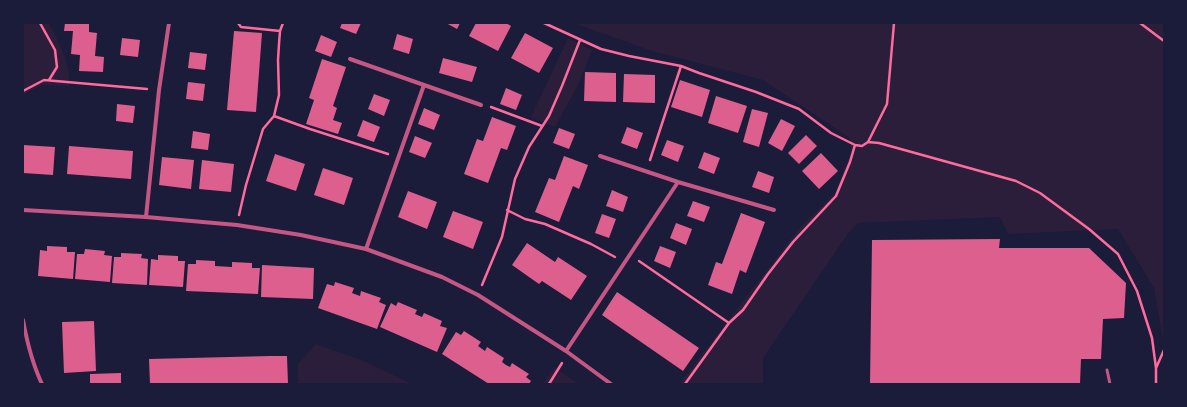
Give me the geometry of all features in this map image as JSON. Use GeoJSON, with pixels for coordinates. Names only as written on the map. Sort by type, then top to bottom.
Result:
{"type":"FeatureCollection","features":[{"type":"Feature","properties":{"kind":"street"},"geometry":{"type":"LineString","coordinates":[[146,218],[159,90],[169,23]]}},
{"type":"Feature","properties":{"kind":"street"},"geometry":{"type":"LineString","coordinates":[[350,59],[481,105]]}},
{"type":"Feature","properties":{"kind":"street"},"geometry":{"type":"LineString","coordinates":[[366,249],[424,85]]}},
{"type":"Feature","properties":{"kind":"street"},"geometry":{"type":"LineString","coordinates":[[600,156],[678,182],[774,210]]}},
{"type":"Feature","properties":{"kind":"street"},"geometry":{"type":"LineString","coordinates":[[566,351],[678,182]]}},
{"type":"Feature","properties":{"kind":"street"},"geometry":{"type":"LineString","coordinates":[[23,210],[236,225],[301,234],[366,249],[442,278],[478,295],[566,351],[611,384]]}},
{"type":"Feature","properties":{"kind":"street"},"geometry":{"type":"LineString","coordinates":[[23,320],[34,368],[42,384]]}},
{"type":"Feature","properties":{"kind":"lane"},"geometry":{"type":"LineString","coordinates":[[1107,370],[1110,384]]}},
{"type":"Feature","properties":{"kind":"path"},"geometry":{"type":"LineString","coordinates":[[40,23],[55,50],[57,67],[49,80]]}},
{"type":"Feature","properties":{"kind":"path"},"geometry":{"type":"LineString","coordinates":[[238,23],[241,27],[280,31]]}},
{"type":"Feature","properties":{"kind":"path"},"geometry":{"type":"LineString","coordinates":[[236,225],[246,185],[263,129],[274,116],[279,95],[278,60],[280,31],[283,23]]}},
{"type":"Feature","properties":{"kind":"path"},"geometry":{"type":"LineString","coordinates":[[544,23],[600,49],[680,66],[756,92],[799,109],[831,133],[855,145],[862,146],[868,142],[887,104],[894,23]]}},
{"type":"Feature","properties":{"kind":"path"},"geometry":{"type":"LineString","coordinates":[[1140,23],[1164,41]]}},
{"type":"Feature","properties":{"kind":"path"},"geometry":{"type":"LineString","coordinates":[[478,295],[502,238],[515,179],[529,147],[552,110],[580,40]]}},
{"type":"Feature","properties":{"kind":"path"},"geometry":{"type":"LineString","coordinates":[[650,160],[680,66]]}},
{"type":"Feature","properties":{"kind":"path"},"geometry":{"type":"LineString","coordinates":[[23,91],[44,80],[159,90]]}},
{"type":"Feature","properties":{"kind":"path"},"geometry":{"type":"LineString","coordinates":[[481,105],[542,126]]}},
{"type":"Feature","properties":{"kind":"path"},"geometry":{"type":"LineString","coordinates":[[274,116],[398,157]]}},
{"type":"Feature","properties":{"kind":"path"},"geometry":{"type":"LineString","coordinates":[[868,142],[879,143],[1016,181],[1040,193],[1118,254],[1137,291],[1152,338],[1156,368],[1156,384]]}},
{"type":"Feature","properties":{"kind":"path"},"geometry":{"type":"LineString","coordinates":[[685,384],[729,323],[743,310],[793,242],[836,196],[850,162],[855,145]]}},
{"type":"Feature","properties":{"kind":"path"},"geometry":{"type":"LineString","coordinates":[[508,210],[525,219],[545,224],[591,244],[613,257],[640,261],[729,323]]}},
{"type":"Feature","properties":{"kind":"path"},"geometry":{"type":"LineString","coordinates":[[1156,368],[1164,350]]}},
{"type":"Feature","properties":{"kind":"path"},"geometry":{"type":"LineString","coordinates":[[549,384],[561,365],[566,351]]}},
{"type":"Feature","properties":{"kind":"shaded area"},"geometry":{"type":"Polygon","coordinates":[[[23,23],[49,23],[66,61],[69,86],[42,85],[23,95],[23,23]]]}},
{"type":"Feature","properties":{"kind":"shaded area"},"geometry":{"type":"Polygon","coordinates":[[[574,23],[1164,23],[1164,346],[1154,288],[1118,229],[1008,234],[1000,217],[858,223],[847,235],[763,358],[763,384],[679,384],[801,226],[835,193],[851,152],[850,138],[763,80],[652,51],[574,23]]]}},
{"type":"Feature","properties":{"kind":"shaded area"},"geometry":{"type":"Polygon","coordinates":[[[568,38],[592,50],[578,85],[555,127],[531,117],[568,38]]]}},
{"type":"Feature","properties":{"kind":"shaded area"},"geometry":{"type":"Polygon","coordinates":[[[316,344],[364,361],[412,384],[298,384],[298,364],[316,344]]]}},
{"type":"Feature","properties":{"kind":"shaded area"},"geometry":{"type":"Polygon","coordinates":[[[554,367],[579,384],[543,384],[554,367]]]}},
{"type":"Feature","properties":{"kind":"building"},"geometry":{"type":"Polygon","coordinates":[[[65,23],[89,23],[89,32],[97,33],[95,56],[104,57],[103,72],[79,71],[80,55],[71,54],[73,31],[64,31],[65,23]]]}},
{"type":"Feature","properties":{"kind":"building"},"geometry":{"type":"Polygon","coordinates":[[[342,23],[361,23],[356,34],[340,28],[342,23]]]}},
{"type":"Feature","properties":{"kind":"building"},"geometry":{"type":"Polygon","coordinates":[[[446,23],[460,23],[457,29],[446,23]]]}},
{"type":"Feature","properties":{"kind":"building"},"geometry":{"type":"Polygon","coordinates":[[[476,23],[506,23],[511,26],[498,51],[469,36],[476,23]]]}},
{"type":"Feature","properties":{"kind":"building"},"geometry":{"type":"Polygon","coordinates":[[[234,31],[262,33],[256,112],[227,110],[234,31]]]}},
{"type":"Feature","properties":{"kind":"building"},"geometry":{"type":"Polygon","coordinates":[[[525,33],[553,48],[539,73],[511,58],[525,33]]]}},
{"type":"Feature","properties":{"kind":"building"},"geometry":{"type":"Polygon","coordinates":[[[397,34],[413,39],[409,54],[393,49],[397,34]]]}},
{"type":"Feature","properties":{"kind":"building"},"geometry":{"type":"Polygon","coordinates":[[[321,35],[337,42],[331,57],[315,51],[321,35]]]}},
{"type":"Feature","properties":{"kind":"building"},"geometry":{"type":"Polygon","coordinates":[[[122,38],[140,40],[138,57],[120,55],[122,38]]]}},
{"type":"Feature","properties":{"kind":"building"},"geometry":{"type":"Polygon","coordinates":[[[190,52],[207,54],[205,70],[188,68],[190,52]]]}},
{"type":"Feature","properties":{"kind":"building"},"geometry":{"type":"Polygon","coordinates":[[[443,58],[477,67],[472,82],[439,73],[443,58]]]}},
{"type":"Feature","properties":{"kind":"building"},"geometry":{"type":"Polygon","coordinates":[[[322,59],[346,67],[333,106],[337,108],[333,120],[342,123],[338,134],[306,124],[314,100],[309,98],[322,59]]]}},
{"type":"Feature","properties":{"kind":"building"},"geometry":{"type":"Polygon","coordinates":[[[585,72],[616,73],[616,102],[584,101],[585,72]]]}},
{"type":"Feature","properties":{"kind":"building"},"geometry":{"type":"Polygon","coordinates":[[[624,74],[655,75],[655,103],[623,102],[624,74]]]}},
{"type":"Feature","properties":{"kind":"building"},"geometry":{"type":"Polygon","coordinates":[[[680,80],[710,90],[702,117],[671,107],[680,80]]]}},
{"type":"Feature","properties":{"kind":"building"},"geometry":{"type":"Polygon","coordinates":[[[188,82],[205,84],[203,101],[186,99],[188,82]]]}},
{"type":"Feature","properties":{"kind":"building"},"geometry":{"type":"Polygon","coordinates":[[[506,88],[522,95],[516,110],[500,104],[506,88]]]}},
{"type":"Feature","properties":{"kind":"building"},"geometry":{"type":"Polygon","coordinates":[[[374,94],[390,100],[384,116],[368,109],[374,94]]]}},
{"type":"Feature","properties":{"kind":"building"},"geometry":{"type":"Polygon","coordinates":[[[716,96],[747,106],[738,133],[708,123],[716,96]]]}},
{"type":"Feature","properties":{"kind":"building"},"geometry":{"type":"Polygon","coordinates":[[[117,104],[135,106],[133,123],[116,121],[117,104]]]}},
{"type":"Feature","properties":{"kind":"building"},"geometry":{"type":"Polygon","coordinates":[[[424,108],[440,115],[434,130],[418,124],[424,108]]]}},
{"type":"Feature","properties":{"kind":"building"},"geometry":{"type":"Polygon","coordinates":[[[752,109],[768,113],[759,147],[743,142],[752,109]]]}},
{"type":"Feature","properties":{"kind":"building"},"geometry":{"type":"Polygon","coordinates":[[[492,117],[516,126],[507,150],[501,148],[488,183],[464,174],[477,139],[483,141],[492,117]]]}},
{"type":"Feature","properties":{"kind":"building"},"geometry":{"type":"Polygon","coordinates":[[[781,119],[795,126],[782,151],[768,143],[781,119]]]}},
{"type":"Feature","properties":{"kind":"building"},"geometry":{"type":"Polygon","coordinates":[[[363,120],[380,127],[374,142],[357,136],[363,120]]]}},
{"type":"Feature","properties":{"kind":"building"},"geometry":{"type":"Polygon","coordinates":[[[627,127],[643,133],[637,149],[621,143],[627,127]]]}},
{"type":"Feature","properties":{"kind":"building"},"geometry":{"type":"Polygon","coordinates":[[[559,128],[575,134],[569,149],[553,143],[559,128]]]}},
{"type":"Feature","properties":{"kind":"building"},"geometry":{"type":"Polygon","coordinates":[[[193,131],[210,134],[208,150],[191,148],[193,131]]]}},
{"type":"Feature","properties":{"kind":"building"},"geometry":{"type":"Polygon","coordinates":[[[806,135],[817,146],[799,164],[788,153],[806,135]]]}},
{"type":"Feature","properties":{"kind":"building"},"geometry":{"type":"Polygon","coordinates":[[[415,136],[432,143],[425,158],[409,152],[415,136]]]}},
{"type":"Feature","properties":{"kind":"building"},"geometry":{"type":"Polygon","coordinates":[[[667,140],[684,146],[678,162],[661,155],[667,140]]]}},
{"type":"Feature","properties":{"kind":"building"},"geometry":{"type":"Polygon","coordinates":[[[23,145],[55,147],[53,175],[23,173],[23,145]]]}},
{"type":"Feature","properties":{"kind":"building"},"geometry":{"type":"Polygon","coordinates":[[[69,146],[133,151],[131,179],[67,174],[69,146]]]}},
{"type":"Feature","properties":{"kind":"building"},"geometry":{"type":"Polygon","coordinates":[[[704,152],[720,158],[714,174],[698,168],[704,152]]]}},
{"type":"Feature","properties":{"kind":"building"},"geometry":{"type":"Polygon","coordinates":[[[821,153],[838,171],[819,189],[802,171],[821,153]]]}},
{"type":"Feature","properties":{"kind":"building"},"geometry":{"type":"Polygon","coordinates":[[[275,154],[305,164],[296,191],[266,181],[275,154]]]}},
{"type":"Feature","properties":{"kind":"building"},"geometry":{"type":"Polygon","coordinates":[[[564,156],[588,165],[579,189],[573,186],[559,222],[535,212],[549,178],[555,180],[564,156]]]}},
{"type":"Feature","properties":{"kind":"building"},"geometry":{"type":"Polygon","coordinates":[[[162,157],[194,160],[191,189],[159,185],[162,157]]]}},
{"type":"Feature","properties":{"kind":"building"},"geometry":{"type":"Polygon","coordinates":[[[202,160],[234,164],[231,192],[199,189],[202,160]]]}},
{"type":"Feature","properties":{"kind":"building"},"geometry":{"type":"Polygon","coordinates":[[[323,168],[353,178],[344,205],[314,195],[323,168]]]}},
{"type":"Feature","properties":{"kind":"building"},"geometry":{"type":"Polygon","coordinates":[[[758,171],[774,177],[769,193],[752,187],[758,171]]]}},
{"type":"Feature","properties":{"kind":"building"},"geometry":{"type":"Polygon","coordinates":[[[612,190],[628,197],[623,212],[606,206],[612,190]]]}},
{"type":"Feature","properties":{"kind":"building"},"geometry":{"type":"Polygon","coordinates":[[[408,191],[437,202],[427,229],[398,217],[408,191]]]}},
{"type":"Feature","properties":{"kind":"building"},"geometry":{"type":"Polygon","coordinates":[[[693,201],[710,207],[704,222],[687,216],[693,201]]]}},
{"type":"Feature","properties":{"kind":"building"},"geometry":{"type":"Polygon","coordinates":[[[453,211],[483,222],[473,249],[443,237],[453,211]]]}},
{"type":"Feature","properties":{"kind":"building"},"geometry":{"type":"Polygon","coordinates":[[[741,213],[765,222],[746,273],[740,270],[732,294],[708,285],[716,262],[722,264],[741,213]]]}},
{"type":"Feature","properties":{"kind":"building"},"geometry":{"type":"Polygon","coordinates":[[[602,214],[616,219],[609,238],[595,233],[602,214]]]}},
{"type":"Feature","properties":{"kind":"building"},"geometry":{"type":"Polygon","coordinates":[[[676,223],[692,229],[686,245],[670,238],[676,223]]]}},
{"type":"Feature","properties":{"kind":"building"},"geometry":{"type":"Polygon","coordinates":[[[1000,239],[999,248],[1089,248],[1126,283],[1124,318],[1103,319],[1101,359],[1081,359],[1080,384],[870,384],[872,240],[1000,239]]]}},
{"type":"Feature","properties":{"kind":"building"},"geometry":{"type":"Polygon","coordinates":[[[527,243],[555,262],[558,257],[587,276],[571,300],[542,281],[539,284],[512,265],[527,243]]]}},
{"type":"Feature","properties":{"kind":"building"},"geometry":{"type":"Polygon","coordinates":[[[47,246],[67,247],[67,252],[75,252],[73,279],[38,276],[40,250],[47,251],[47,246]]]}},
{"type":"Feature","properties":{"kind":"building"},"geometry":{"type":"Polygon","coordinates":[[[660,246],[676,252],[670,268],[654,261],[660,246]]]}},
{"type":"Feature","properties":{"kind":"building"},"geometry":{"type":"Polygon","coordinates":[[[85,249],[105,251],[104,255],[112,256],[110,282],[75,279],[77,254],[84,254],[85,249]]]}},
{"type":"Feature","properties":{"kind":"building"},"geometry":{"type":"Polygon","coordinates":[[[121,253],[142,254],[141,258],[148,259],[147,285],[112,283],[114,257],[121,257],[121,253]]]}},
{"type":"Feature","properties":{"kind":"building"},"geometry":{"type":"Polygon","coordinates":[[[158,255],[178,256],[178,261],[185,261],[183,287],[149,285],[151,259],[158,260],[158,255]]]}},
{"type":"Feature","properties":{"kind":"building"},"geometry":{"type":"Polygon","coordinates":[[[196,260],[215,261],[215,266],[232,267],[232,262],[252,263],[252,268],[260,268],[258,294],[186,291],[188,264],[196,264],[196,260]]]}},
{"type":"Feature","properties":{"kind":"building"},"geometry":{"type":"Polygon","coordinates":[[[262,265],[314,268],[313,299],[261,297],[262,265]]]}},
{"type":"Feature","properties":{"kind":"building"},"geometry":{"type":"Polygon","coordinates":[[[335,282],[354,288],[352,293],[360,296],[361,291],[381,298],[379,302],[386,305],[377,329],[318,308],[327,284],[334,286],[335,282]]]}},
{"type":"Feature","properties":{"kind":"building"},"geometry":{"type":"Polygon","coordinates":[[[617,292],[699,348],[683,371],[602,315],[617,292]]]}},
{"type":"Feature","properties":{"kind":"building"},"geometry":{"type":"Polygon","coordinates":[[[398,302],[417,310],[415,314],[422,317],[424,313],[442,321],[440,326],[447,328],[437,352],[380,327],[391,303],[396,306],[398,302]]]}},
{"type":"Feature","properties":{"kind":"building"},"geometry":{"type":"Polygon","coordinates":[[[94,321],[96,371],[64,373],[62,322],[94,321]]]}},
{"type":"Feature","properties":{"kind":"building"},"geometry":{"type":"Polygon","coordinates":[[[464,331],[481,342],[478,346],[485,351],[487,347],[504,358],[502,362],[506,365],[510,367],[512,363],[529,374],[526,377],[531,381],[529,384],[489,384],[442,354],[456,332],[461,335],[464,331]]]}},
{"type":"Feature","properties":{"kind":"building"},"geometry":{"type":"Polygon","coordinates":[[[287,356],[288,384],[150,384],[149,359],[287,356]]]}},
{"type":"Feature","properties":{"kind":"building"},"geometry":{"type":"Polygon","coordinates":[[[121,373],[121,384],[90,384],[90,374],[121,373]]]}}]}
